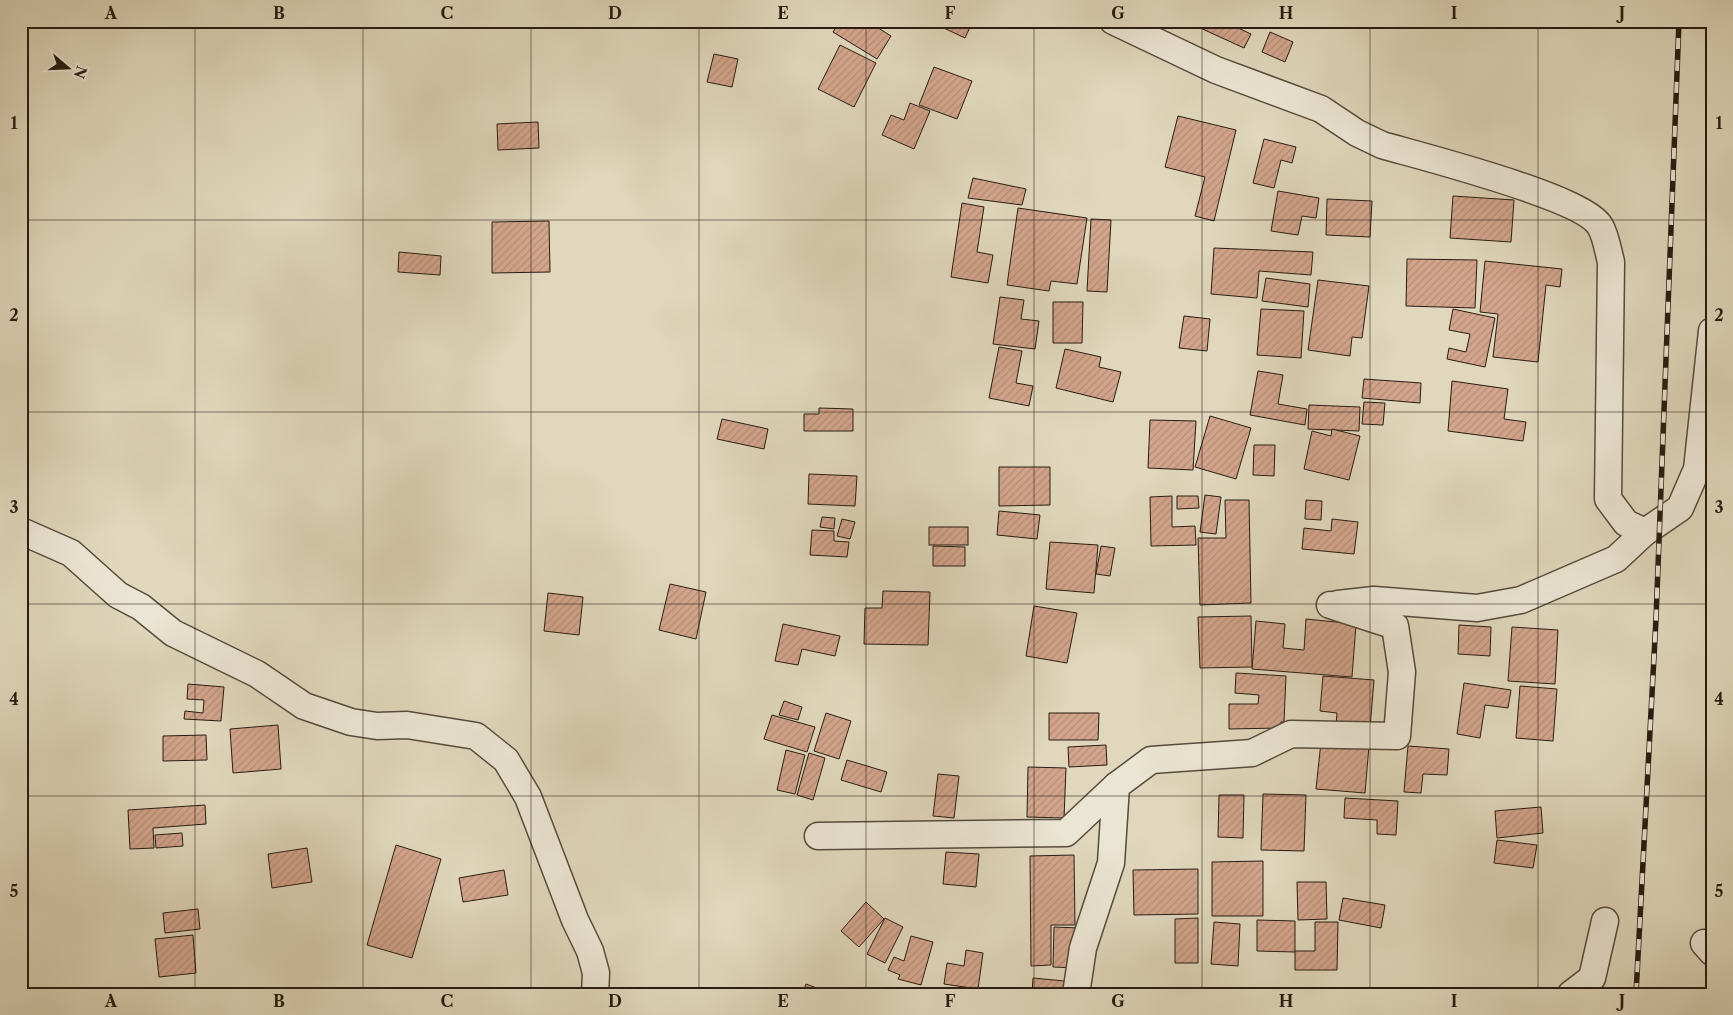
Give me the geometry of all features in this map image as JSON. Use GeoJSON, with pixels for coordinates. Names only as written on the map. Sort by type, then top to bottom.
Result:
{"type":"FeatureCollection","features":[{"type":"Feature","properties":{"kind":"street"},"geometry":{"type":"LineString","coordinates":[[1113,21],[1216,70],[1322,110],[1357,133],[1382,145],[1542,193],[1577,208],[1599,225],[1611,262],[1608,499],[1626,523],[1645,532]]}},
{"type":"Feature","properties":{"kind":"street"},"geometry":{"type":"LineString","coordinates":[[818,836],[1066,833],[1116,786],[1151,760],[1252,753],[1291,734],[1397,736],[1402,672],[1394,626],[1330,605],[1374,600],[1477,608],[1521,600],[1616,559],[1645,532],[1680,508],[1697,469],[1712,331]]}},
{"type":"Feature","properties":{"kind":"street"},"geometry":{"type":"LineString","coordinates":[[21,531],[71,553],[118,595],[141,607],[173,633],[257,674],[304,706],[352,722],[377,726],[407,725],[476,736],[506,760],[528,797],[574,920],[590,951],[596,973],[595,994]]}},
{"type":"Feature","properties":{"kind":"street"},"geometry":{"type":"LineString","coordinates":[[1076,994],[1083,948],[1111,863],[1116,786]]}},
{"type":"Feature","properties":{"kind":"street"},"geometry":{"type":"LineString","coordinates":[[1571,994],[1592,978],[1605,921]]}},
{"type":"Feature","properties":{"kind":"building"},"geometry":{"type":"Polygon","coordinates":[[[840,21],[867,21],[891,36],[877,59],[833,32],[840,21]]]}},
{"type":"Feature","properties":{"kind":"building"},"geometry":{"type":"Polygon","coordinates":[[[929,21],[973,21],[965,38],[929,21]]]}},
{"type":"Feature","properties":{"kind":"building"},"geometry":{"type":"Polygon","coordinates":[[[1185,21],[1223,21],[1251,34],[1244,48],[1185,21]]]}},
{"type":"Feature","properties":{"kind":"building"},"geometry":{"type":"Polygon","coordinates":[[[1270,32],[1293,42],[1285,62],[1262,52],[1270,32]]]}},
{"type":"Feature","properties":{"kind":"building"},"geometry":{"type":"Polygon","coordinates":[[[840,45],[876,63],[854,107],[818,89],[840,45]]]}},
{"type":"Feature","properties":{"kind":"building"},"geometry":{"type":"Polygon","coordinates":[[[714,54],[738,59],[732,87],[707,82],[714,54]]]}},
{"type":"Feature","properties":{"kind":"building"},"geometry":{"type":"Polygon","coordinates":[[[934,67],[972,81],[957,119],[919,105],[934,67]]]}},
{"type":"Feature","properties":{"kind":"building"},"geometry":{"type":"Polygon","coordinates":[[[910,103],[930,111],[914,149],[882,135],[891,115],[904,120],[910,103]]]}},
{"type":"Feature","properties":{"kind":"building"},"geometry":{"type":"Polygon","coordinates":[[[1178,116],[1236,130],[1214,221],[1195,216],[1205,177],[1165,167],[1178,116]]]}},
{"type":"Feature","properties":{"kind":"building"},"geometry":{"type":"Polygon","coordinates":[[[538,122],[539,148],[498,150],[497,124],[538,122]]]}},
{"type":"Feature","properties":{"kind":"building"},"geometry":{"type":"Polygon","coordinates":[[[1264,139],[1296,147],[1292,163],[1281,160],[1274,188],[1253,183],[1264,139]]]}},
{"type":"Feature","properties":{"kind":"building"},"geometry":{"type":"Polygon","coordinates":[[[973,178],[1026,189],[1022,205],[968,198],[973,178]]]}},
{"type":"Feature","properties":{"kind":"building"},"geometry":{"type":"Polygon","coordinates":[[[1278,191],[1319,198],[1316,218],[1302,216],[1298,235],[1271,231],[1278,191]]]}},
{"type":"Feature","properties":{"kind":"building"},"geometry":{"type":"Polygon","coordinates":[[[1453,196],[1514,200],[1511,242],[1450,238],[1453,196]]]}},
{"type":"Feature","properties":{"kind":"building"},"geometry":{"type":"Polygon","coordinates":[[[1327,199],[1372,201],[1370,237],[1326,235],[1327,199]]]}},
{"type":"Feature","properties":{"kind":"building"},"geometry":{"type":"Polygon","coordinates":[[[962,203],[984,207],[977,252],[993,255],[988,283],[951,277],[962,203]]]}},
{"type":"Feature","properties":{"kind":"building"},"geometry":{"type":"Polygon","coordinates":[[[1018,208],[1087,218],[1077,284],[1051,281],[1049,291],[1007,285],[1018,208]]]}},
{"type":"Feature","properties":{"kind":"building"},"geometry":{"type":"Polygon","coordinates":[[[1091,219],[1111,220],[1107,292],[1087,291],[1091,219]]]}},
{"type":"Feature","properties":{"kind":"building"},"geometry":{"type":"Polygon","coordinates":[[[549,221],[550,272],[492,273],[492,222],[549,221]]]}},
{"type":"Feature","properties":{"kind":"building"},"geometry":{"type":"Polygon","coordinates":[[[1214,248],[1313,252],[1311,275],[1259,271],[1257,298],[1211,294],[1214,248]]]}},
{"type":"Feature","properties":{"kind":"building"},"geometry":{"type":"Polygon","coordinates":[[[399,252],[441,256],[440,275],[398,272],[399,252]]]}},
{"type":"Feature","properties":{"kind":"building"},"geometry":{"type":"Polygon","coordinates":[[[1407,259],[1477,260],[1475,308],[1406,306],[1407,259]]]}},
{"type":"Feature","properties":{"kind":"building"},"geometry":{"type":"Polygon","coordinates":[[[1485,261],[1562,269],[1560,287],[1546,285],[1538,362],[1493,357],[1498,314],[1480,312],[1485,261]]]}},
{"type":"Feature","properties":{"kind":"building"},"geometry":{"type":"Polygon","coordinates":[[[1266,278],[1310,284],[1308,307],[1262,301],[1266,278]]]}},
{"type":"Feature","properties":{"kind":"building"},"geometry":{"type":"Polygon","coordinates":[[[1318,280],[1369,286],[1362,338],[1352,337],[1350,356],[1308,350],[1318,280]]]}},
{"type":"Feature","properties":{"kind":"building"},"geometry":{"type":"Polygon","coordinates":[[[1000,297],[1024,300],[1021,319],[1039,321],[1035,349],[993,344],[1000,297]]]}},
{"type":"Feature","properties":{"kind":"building"},"geometry":{"type":"Polygon","coordinates":[[[1053,302],[1083,302],[1082,343],[1053,343],[1053,302]]]}},
{"type":"Feature","properties":{"kind":"building"},"geometry":{"type":"Polygon","coordinates":[[[1261,309],[1304,311],[1301,358],[1257,355],[1261,309]]]}},
{"type":"Feature","properties":{"kind":"building"},"geometry":{"type":"Polygon","coordinates":[[[1453,309],[1495,318],[1485,367],[1447,359],[1449,348],[1466,352],[1470,334],[1449,330],[1453,309]]]}},
{"type":"Feature","properties":{"kind":"building"},"geometry":{"type":"Polygon","coordinates":[[[1184,316],[1210,319],[1207,351],[1179,348],[1184,316]]]}},
{"type":"Feature","properties":{"kind":"building"},"geometry":{"type":"Polygon","coordinates":[[[999,347],[1022,351],[1016,383],[1033,386],[1029,406],[989,398],[999,347]]]}},
{"type":"Feature","properties":{"kind":"building"},"geometry":{"type":"Polygon","coordinates":[[[1065,349],[1101,357],[1099,367],[1121,372],[1113,402],[1056,388],[1065,349]]]}},
{"type":"Feature","properties":{"kind":"building"},"geometry":{"type":"Polygon","coordinates":[[[1258,371],[1283,375],[1278,404],[1307,409],[1305,425],[1250,415],[1258,371]]]}},
{"type":"Feature","properties":{"kind":"building"},"geometry":{"type":"Polygon","coordinates":[[[1364,379],[1421,383],[1420,403],[1362,398],[1364,379]]]}},
{"type":"Feature","properties":{"kind":"building"},"geometry":{"type":"Polygon","coordinates":[[[1452,381],[1508,389],[1504,419],[1526,422],[1523,441],[1448,431],[1452,381]]]}},
{"type":"Feature","properties":{"kind":"building"},"geometry":{"type":"Polygon","coordinates":[[[1364,402],[1385,403],[1383,425],[1362,424],[1364,402]]]}},
{"type":"Feature","properties":{"kind":"building"},"geometry":{"type":"Polygon","coordinates":[[[1309,405],[1360,407],[1359,431],[1308,429],[1309,405]]]}},
{"type":"Feature","properties":{"kind":"building"},"geometry":{"type":"Polygon","coordinates":[[[819,408],[853,409],[853,431],[804,431],[804,414],[819,414],[819,408]]]}},
{"type":"Feature","properties":{"kind":"building"},"geometry":{"type":"Polygon","coordinates":[[[1210,416],[1251,428],[1236,479],[1195,467],[1210,416]]]}},
{"type":"Feature","properties":{"kind":"building"},"geometry":{"type":"Polygon","coordinates":[[[722,419],[768,429],[764,449],[717,439],[722,419]]]}},
{"type":"Feature","properties":{"kind":"building"},"geometry":{"type":"Polygon","coordinates":[[[1150,420],[1196,421],[1193,470],[1148,468],[1150,420]]]}},
{"type":"Feature","properties":{"kind":"building"},"geometry":{"type":"Polygon","coordinates":[[[1332,429],[1360,436],[1349,480],[1304,469],[1312,431],[1331,436],[1332,429]]]}},
{"type":"Feature","properties":{"kind":"building"},"geometry":{"type":"Polygon","coordinates":[[[1254,445],[1275,445],[1274,476],[1253,475],[1254,445]]]}},
{"type":"Feature","properties":{"kind":"building"},"geometry":{"type":"Polygon","coordinates":[[[999,467],[1050,467],[1050,505],[999,506],[999,467]]]}},
{"type":"Feature","properties":{"kind":"building"},"geometry":{"type":"Polygon","coordinates":[[[809,474],[857,476],[855,506],[808,504],[809,474]]]}},
{"type":"Feature","properties":{"kind":"building"},"geometry":{"type":"Polygon","coordinates":[[[1205,495],[1221,497],[1216,534],[1200,532],[1205,495]]]}},
{"type":"Feature","properties":{"kind":"building"},"geometry":{"type":"Polygon","coordinates":[[[1172,496],[1172,527],[1195,526],[1196,545],[1151,546],[1150,497],[1172,496]]]}},
{"type":"Feature","properties":{"kind":"building"},"geometry":{"type":"Polygon","coordinates":[[[1177,496],[1198,496],[1199,508],[1177,509],[1177,496]]]}},
{"type":"Feature","properties":{"kind":"building"},"geometry":{"type":"Polygon","coordinates":[[[1225,500],[1249,500],[1251,603],[1200,605],[1198,538],[1226,538],[1225,500]]]}},
{"type":"Feature","properties":{"kind":"building"},"geometry":{"type":"Polygon","coordinates":[[[1306,500],[1322,501],[1321,520],[1305,519],[1306,500]]]}},
{"type":"Feature","properties":{"kind":"building"},"geometry":{"type":"Polygon","coordinates":[[[999,511],[1040,515],[1037,539],[997,535],[999,511]]]}},
{"type":"Feature","properties":{"kind":"building"},"geometry":{"type":"Polygon","coordinates":[[[822,517],[835,518],[834,529],[820,527],[822,517]]]}},
{"type":"Feature","properties":{"kind":"building"},"geometry":{"type":"Polygon","coordinates":[[[842,519],[855,522],[850,539],[837,536],[842,519]]]}},
{"type":"Feature","properties":{"kind":"building"},"geometry":{"type":"Polygon","coordinates":[[[1332,519],[1358,522],[1354,554],[1302,549],[1304,528],[1331,531],[1332,519]]]}},
{"type":"Feature","properties":{"kind":"building"},"geometry":{"type":"Polygon","coordinates":[[[929,527],[968,527],[968,545],[929,545],[929,527]]]}},
{"type":"Feature","properties":{"kind":"building"},"geometry":{"type":"Polygon","coordinates":[[[812,530],[834,531],[834,541],[849,542],[847,557],[810,555],[812,530]]]}},
{"type":"Feature","properties":{"kind":"building"},"geometry":{"type":"Polygon","coordinates":[[[1050,542],[1098,545],[1094,593],[1046,589],[1050,542]]]}},
{"type":"Feature","properties":{"kind":"building"},"geometry":{"type":"Polygon","coordinates":[[[933,546],[965,547],[965,566],[933,566],[933,546]]]}},
{"type":"Feature","properties":{"kind":"building"},"geometry":{"type":"Polygon","coordinates":[[[1101,546],[1115,548],[1110,576],[1096,574],[1101,546]]]}},
{"type":"Feature","properties":{"kind":"building"},"geometry":{"type":"Polygon","coordinates":[[[670,584],[706,592],[696,639],[659,630],[670,584]]]}},
{"type":"Feature","properties":{"kind":"building"},"geometry":{"type":"Polygon","coordinates":[[[883,591],[930,592],[928,645],[864,644],[865,608],[882,608],[883,591]]]}},
{"type":"Feature","properties":{"kind":"building"},"geometry":{"type":"Polygon","coordinates":[[[548,593],[583,597],[579,635],[544,631],[548,593]]]}},
{"type":"Feature","properties":{"kind":"building"},"geometry":{"type":"Polygon","coordinates":[[[1034,606],[1077,613],[1067,663],[1026,656],[1034,606]]]}},
{"type":"Feature","properties":{"kind":"building"},"geometry":{"type":"Polygon","coordinates":[[[1251,616],[1252,667],[1200,668],[1198,617],[1251,616]]]}},
{"type":"Feature","properties":{"kind":"building"},"geometry":{"type":"Polygon","coordinates":[[[1306,619],[1356,624],[1352,677],[1252,669],[1256,621],[1285,624],[1283,648],[1304,650],[1306,619]]]}},
{"type":"Feature","properties":{"kind":"building"},"geometry":{"type":"Polygon","coordinates":[[[783,624],[840,636],[835,656],[802,649],[798,665],[775,661],[783,624]]]}},
{"type":"Feature","properties":{"kind":"building"},"geometry":{"type":"Polygon","coordinates":[[[1459,625],[1491,627],[1490,656],[1458,654],[1459,625]]]}},
{"type":"Feature","properties":{"kind":"building"},"geometry":{"type":"Polygon","coordinates":[[[1512,627],[1558,630],[1555,684],[1508,681],[1512,627]]]}},
{"type":"Feature","properties":{"kind":"building"},"geometry":{"type":"Polygon","coordinates":[[[1236,673],[1286,676],[1284,722],[1281,722],[1281,728],[1229,729],[1229,704],[1258,704],[1259,695],[1235,693],[1236,673]]]}},
{"type":"Feature","properties":{"kind":"building"},"geometry":{"type":"Polygon","coordinates":[[[1323,676],[1374,680],[1370,728],[1336,725],[1337,713],[1320,711],[1323,676]]]}},
{"type":"Feature","properties":{"kind":"building"},"geometry":{"type":"Polygon","coordinates":[[[1464,683],[1511,690],[1508,708],[1485,705],[1480,738],[1457,734],[1464,683]]]}},
{"type":"Feature","properties":{"kind":"building"},"geometry":{"type":"Polygon","coordinates":[[[188,684],[224,687],[221,721],[184,719],[185,711],[203,713],[204,700],[187,699],[188,684]]]}},
{"type":"Feature","properties":{"kind":"building"},"geometry":{"type":"Polygon","coordinates":[[[1520,686],[1557,689],[1553,741],[1516,738],[1520,686]]]}},
{"type":"Feature","properties":{"kind":"building"},"geometry":{"type":"Polygon","coordinates":[[[784,701],[802,707],[798,720],[779,715],[784,701]]]}},
{"type":"Feature","properties":{"kind":"building"},"geometry":{"type":"Polygon","coordinates":[[[826,713],[851,721],[839,759],[814,751],[826,713]]]}},
{"type":"Feature","properties":{"kind":"building"},"geometry":{"type":"Polygon","coordinates":[[[1049,713],[1099,713],[1098,740],[1049,740],[1049,713]]]}},
{"type":"Feature","properties":{"kind":"building"},"geometry":{"type":"Polygon","coordinates":[[[772,715],[815,727],[807,752],[764,739],[772,715]]]}},
{"type":"Feature","properties":{"kind":"building"},"geometry":{"type":"Polygon","coordinates":[[[278,725],[281,769],[233,773],[230,729],[278,725]]]}},
{"type":"Feature","properties":{"kind":"building"},"geometry":{"type":"Polygon","coordinates":[[[206,735],[207,760],[163,761],[163,736],[206,735]]]}},
{"type":"Feature","properties":{"kind":"building"},"geometry":{"type":"Polygon","coordinates":[[[1321,742],[1369,746],[1365,793],[1316,789],[1321,742]]]}},
{"type":"Feature","properties":{"kind":"building"},"geometry":{"type":"Polygon","coordinates":[[[1106,745],[1107,765],[1069,767],[1068,747],[1106,745]]]}},
{"type":"Feature","properties":{"kind":"building"},"geometry":{"type":"Polygon","coordinates":[[[1408,746],[1449,749],[1447,775],[1423,774],[1421,793],[1404,792],[1408,746]]]}},
{"type":"Feature","properties":{"kind":"building"},"geometry":{"type":"Polygon","coordinates":[[[786,750],[805,755],[795,794],[777,790],[786,750]]]}},
{"type":"Feature","properties":{"kind":"building"},"geometry":{"type":"Polygon","coordinates":[[[809,753],[825,758],[813,800],[797,795],[809,753]]]}},
{"type":"Feature","properties":{"kind":"building"},"geometry":{"type":"Polygon","coordinates":[[[847,760],[887,772],[881,792],[841,780],[847,760]]]}},
{"type":"Feature","properties":{"kind":"building"},"geometry":{"type":"Polygon","coordinates":[[[1028,767],[1066,768],[1064,818],[1027,817],[1028,767]]]}},
{"type":"Feature","properties":{"kind":"building"},"geometry":{"type":"Polygon","coordinates":[[[938,774],[959,776],[954,818],[933,816],[938,774]]]}},
{"type":"Feature","properties":{"kind":"building"},"geometry":{"type":"Polygon","coordinates":[[[1263,794],[1306,795],[1304,851],[1261,850],[1263,794]]]}},
{"type":"Feature","properties":{"kind":"building"},"geometry":{"type":"Polygon","coordinates":[[[1219,795],[1244,795],[1243,838],[1218,837],[1219,795]]]}},
{"type":"Feature","properties":{"kind":"building"},"geometry":{"type":"Polygon","coordinates":[[[1345,798],[1398,801],[1396,835],[1377,834],[1377,820],[1344,818],[1345,798]]]}},
{"type":"Feature","properties":{"kind":"building"},"geometry":{"type":"Polygon","coordinates":[[[205,805],[206,824],[153,828],[154,848],[130,849],[128,810],[205,805]]]}},
{"type":"Feature","properties":{"kind":"building"},"geometry":{"type":"Polygon","coordinates":[[[1541,807],[1543,833],[1497,838],[1495,811],[1541,807]]]}},
{"type":"Feature","properties":{"kind":"building"},"geometry":{"type":"Polygon","coordinates":[[[182,833],[183,846],[156,848],[155,835],[182,833]]]}},
{"type":"Feature","properties":{"kind":"building"},"geometry":{"type":"Polygon","coordinates":[[[1497,840],[1537,845],[1533,868],[1494,863],[1497,840]]]}},
{"type":"Feature","properties":{"kind":"building"},"geometry":{"type":"Polygon","coordinates":[[[396,845],[441,859],[412,958],[367,945],[396,845]]]}},
{"type":"Feature","properties":{"kind":"building"},"geometry":{"type":"Polygon","coordinates":[[[307,848],[312,882],[272,888],[268,854],[307,848]]]}},
{"type":"Feature","properties":{"kind":"building"},"geometry":{"type":"Polygon","coordinates":[[[946,852],[979,854],[976,887],[943,884],[946,852]]]}},
{"type":"Feature","properties":{"kind":"building"},"geometry":{"type":"Polygon","coordinates":[[[1074,855],[1075,925],[1051,925],[1051,965],[1031,966],[1030,856],[1074,855]]]}},
{"type":"Feature","properties":{"kind":"building"},"geometry":{"type":"Polygon","coordinates":[[[1263,861],[1263,916],[1212,916],[1212,862],[1263,861]]]}},
{"type":"Feature","properties":{"kind":"building"},"geometry":{"type":"Polygon","coordinates":[[[1198,869],[1198,914],[1134,915],[1133,870],[1198,869]]]}},
{"type":"Feature","properties":{"kind":"building"},"geometry":{"type":"Polygon","coordinates":[[[504,870],[508,895],[463,902],[459,878],[504,870]]]}},
{"type":"Feature","properties":{"kind":"building"},"geometry":{"type":"Polygon","coordinates":[[[1297,882],[1326,882],[1327,919],[1298,920],[1297,882]]]}},
{"type":"Feature","properties":{"kind":"building"},"geometry":{"type":"Polygon","coordinates":[[[1343,898],[1385,905],[1381,928],[1339,920],[1343,898]]]}},
{"type":"Feature","properties":{"kind":"building"},"geometry":{"type":"Polygon","coordinates":[[[866,902],[884,919],[859,947],[841,931],[866,902]]]}},
{"type":"Feature","properties":{"kind":"building"},"geometry":{"type":"Polygon","coordinates":[[[198,909],[200,929],[165,933],[163,913],[198,909]]]}},
{"type":"Feature","properties":{"kind":"building"},"geometry":{"type":"Polygon","coordinates":[[[885,918],[903,927],[885,963],[867,954],[885,918]]]}},
{"type":"Feature","properties":{"kind":"building"},"geometry":{"type":"Polygon","coordinates":[[[1198,918],[1198,963],[1175,963],[1175,919],[1198,918]]]}},
{"type":"Feature","properties":{"kind":"building"},"geometry":{"type":"Polygon","coordinates":[[[1257,920],[1295,921],[1295,952],[1257,951],[1257,920]]]}},
{"type":"Feature","properties":{"kind":"building"},"geometry":{"type":"Polygon","coordinates":[[[1214,922],[1240,924],[1238,966],[1211,964],[1214,922]]]}},
{"type":"Feature","properties":{"kind":"building"},"geometry":{"type":"Polygon","coordinates":[[[1315,922],[1338,922],[1337,970],[1295,970],[1295,951],[1315,951],[1315,922]]]}},
{"type":"Feature","properties":{"kind":"building"},"geometry":{"type":"Polygon","coordinates":[[[1054,927],[1080,928],[1078,968],[1053,967],[1054,927]]]}},
{"type":"Feature","properties":{"kind":"building"},"geometry":{"type":"Polygon","coordinates":[[[193,935],[196,973],[159,977],[155,939],[193,935]]]}},
{"type":"Feature","properties":{"kind":"building"},"geometry":{"type":"Polygon","coordinates":[[[911,936],[933,942],[921,985],[898,979],[900,975],[888,970],[894,957],[904,961],[911,936]]]}},
{"type":"Feature","properties":{"kind":"building"},"geometry":{"type":"Polygon","coordinates":[[[966,950],[983,953],[978,989],[944,984],[947,963],[964,966],[966,950]]]}},
{"type":"Feature","properties":{"kind":"building"},"geometry":{"type":"Polygon","coordinates":[[[1033,978],[1075,982],[1074,994],[1032,994],[1033,978]]]}},
{"type":"Feature","properties":{"kind":"building"},"geometry":{"type":"Polygon","coordinates":[[[806,984],[833,994],[802,994],[806,984]]]}},
{"type":"Feature","properties":{"kind":"building"},"geometry":{"type":"Polygon","coordinates":[[[1153,989],[1176,990],[1175,994],[1153,994],[1153,989]]]}},
{"type":"Feature","properties":{"kind":"railway"},"geometry":{"type":"LineString","coordinates":[[1636,994],[1656,619],[1679,21]]}}]}
